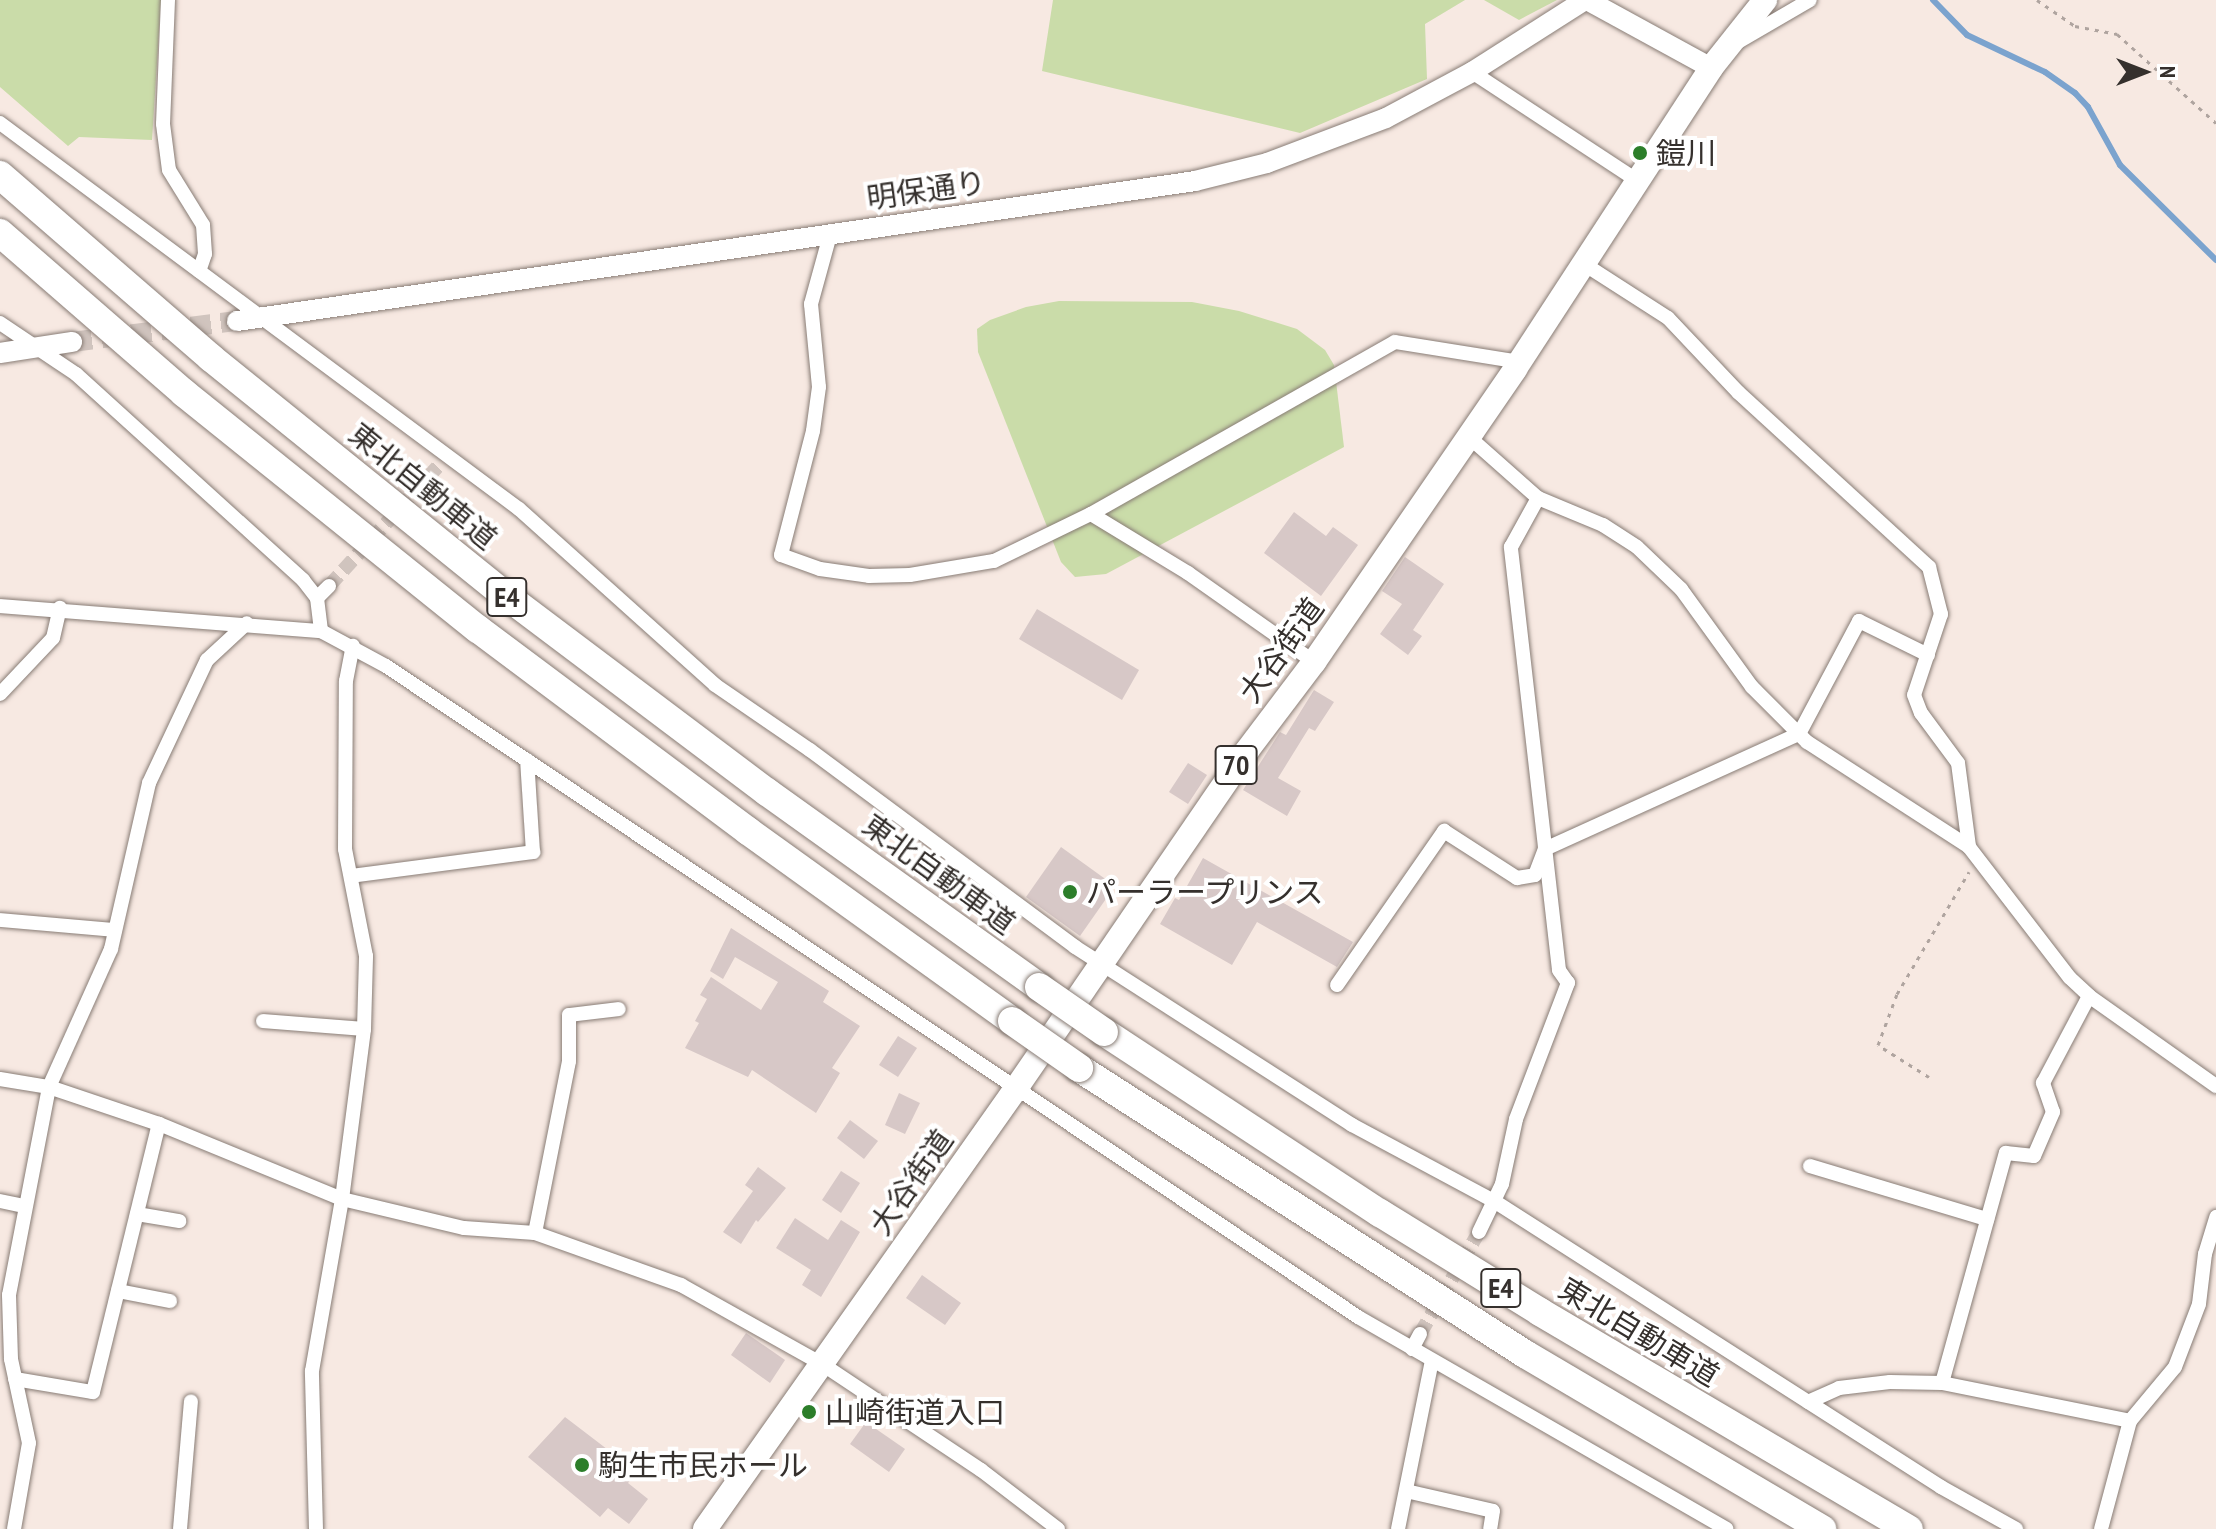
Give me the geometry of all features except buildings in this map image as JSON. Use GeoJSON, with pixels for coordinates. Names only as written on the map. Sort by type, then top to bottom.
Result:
{"type":"FeatureCollection","features":[{"type":"Feature","properties":{"kind":"highway","name":"東北自動車道"},"geometry":{"type":"LineString","coordinates":[[0,175],[211,358],[500,591],[767,792],[1039,987],[1367,1205],[1527,1304],[1909,1529]]}},
{"type":"Feature","properties":{"kind":"highway","name":"E4"},"geometry":{"type":"LineString","coordinates":[[0,233],[184,393],[478,629],[748,831],[1012,1021],[1079,1068],[1525,1354],[1822,1529]]}},
{"type":"Feature","properties":{"kind":"main road","name":"大谷街道"},"geometry":{"type":"LineString","coordinates":[[706,1529],[1017,1087],[1246,752],[1314,662],[1520,362],[1711,68],[1765,0]]}},
{"type":"Feature","properties":{"kind":"street"},"geometry":{"type":"LineString","coordinates":[[168,0],[163,124],[169,170],[203,225],[205,254],[199,271]]}},
{"type":"Feature","properties":{"kind":"street"},"geometry":{"type":"LineString","coordinates":[[1586,0],[1711,68]]}},
{"type":"Feature","properties":{"kind":"street","name":"明保通り"},"geometry":{"type":"LineString","coordinates":[[237,321],[1195,181],[1238,170],[1386,118],[1472,72],[1586,0]]}},
{"type":"Feature","properties":{"kind":"street"},"geometry":{"type":"LineString","coordinates":[[1728,47],[1810,0]]}},
{"type":"Feature","properties":{"kind":"street"},"geometry":{"type":"LineString","coordinates":[[1472,72],[1638,181]]}},
{"type":"Feature","properties":{"kind":"street"},"geometry":{"type":"LineString","coordinates":[[0,123],[263,318],[444,459],[519,509],[715,685],[810,750],[1101,963],[1352,1125],[1494,1201],[1941,1487],[2016,1529]]}},
{"type":"Feature","properties":{"kind":"street"},"geometry":{"type":"LineString","coordinates":[[830,235],[811,304],[819,387],[813,431],[781,555],[820,569],[869,576],[910,575],[994,561],[1091,514],[1395,342],[1520,362]]}},
{"type":"Feature","properties":{"kind":"street"},"geometry":{"type":"LineString","coordinates":[[1584,264],[1668,318],[1739,393],[1929,567],[1941,614],[1914,695],[1921,713],[1958,763],[1973,853]]}},
{"type":"Feature","properties":{"kind":"street"},"geometry":{"type":"LineString","coordinates":[[0,323],[76,374],[303,580],[317,598],[321,631]]}},
{"type":"Feature","properties":{"kind":"street"},"geometry":{"type":"LineString","coordinates":[[0,353],[72,342]]}},
{"type":"Feature","properties":{"kind":"street"},"geometry":{"type":"LineString","coordinates":[[1469,437],[1538,498],[1603,525],[1637,547],[1681,589],[1752,687],[1799,734],[1973,853],[2070,978],[2089,996],[2216,1086]]}},
{"type":"Feature","properties":{"kind":"street"},"geometry":{"type":"LineString","coordinates":[[1479,1232],[1502,1184],[1516,1119],[1568,983],[1559,970],[1511,547],[1538,498]]}},
{"type":"Feature","properties":{"kind":"street"},"geometry":{"type":"LineString","coordinates":[[1091,514],[1188,573],[1314,662]]}},
{"type":"Feature","properties":{"kind":"street"},"geometry":{"type":"LineString","coordinates":[[317,598],[329,586]]}},
{"type":"Feature","properties":{"kind":"street"},"geometry":{"type":"LineString","coordinates":[[0,606],[60,608],[321,631],[353,646],[1358,1317],[1726,1529]]}},
{"type":"Feature","properties":{"kind":"street"},"geometry":{"type":"LineString","coordinates":[[0,694],[53,638],[60,608]]}},
{"type":"Feature","properties":{"kind":"street"},"geometry":{"type":"LineString","coordinates":[[1337,985],[1444,831],[1517,878],[1535,875],[1545,849],[1799,734],[1859,621],[1928,655]]}},
{"type":"Feature","properties":{"kind":"street"},"geometry":{"type":"LineString","coordinates":[[14,1529],[29,1443],[15,1379],[6,1359],[4,1294],[49,1087],[111,949],[149,783],[207,660],[247,623]]}},
{"type":"Feature","properties":{"kind":"street"},"geometry":{"type":"LineString","coordinates":[[316,1529],[312,1371],[342,1199],[364,1029],[366,956],[345,849],[346,696],[353,646]]}},
{"type":"Feature","properties":{"kind":"street"},"geometry":{"type":"LineString","coordinates":[[351,876],[533,852],[527,760]]}},
{"type":"Feature","properties":{"kind":"street"},"geometry":{"type":"LineString","coordinates":[[0,920],[115,930]]}},
{"type":"Feature","properties":{"kind":"street"},"geometry":{"type":"LineString","coordinates":[[1942,1383],[2006,1153],[2034,1156],[2053,1112],[2043,1083],[2089,996]]}},
{"type":"Feature","properties":{"kind":"street"},"geometry":{"type":"LineString","coordinates":[[535,1233],[569,1061],[569,1015],[619,1009]]}},
{"type":"Feature","properties":{"kind":"street"},"geometry":{"type":"LineString","coordinates":[[263,1021],[364,1029]]}},
{"type":"Feature","properties":{"kind":"street"},"geometry":{"type":"LineString","coordinates":[[0,1079],[49,1087],[159,1124],[342,1199],[464,1228],[535,1233],[681,1285],[822,1364],[981,1470],[1055,1528]]}},
{"type":"Feature","properties":{"kind":"street"},"geometry":{"type":"LineString","coordinates":[[15,1379],[93,1392],[159,1124]]}},
{"type":"Feature","properties":{"kind":"street"},"geometry":{"type":"LineString","coordinates":[[1810,1166],[1987,1219]]}},
{"type":"Feature","properties":{"kind":"street"},"geometry":{"type":"LineString","coordinates":[[0,1201],[24,1206]]}},
{"type":"Feature","properties":{"kind":"street"},"geometry":{"type":"LineString","coordinates":[[137,1214],[179,1221]]}},
{"type":"Feature","properties":{"kind":"street"},"geometry":{"type":"LineString","coordinates":[[2101,1529],[2130,1421],[2175,1367],[2199,1304],[2205,1254],[2216,1217]]}},
{"type":"Feature","properties":{"kind":"street"},"geometry":{"type":"LineString","coordinates":[[118,1291],[170,1301]]}},
{"type":"Feature","properties":{"kind":"street"},"geometry":{"type":"LineString","coordinates":[[1412,1349],[1420,1334]]}},
{"type":"Feature","properties":{"kind":"street"},"geometry":{"type":"LineString","coordinates":[[1398,1529],[1432,1361]]}},
{"type":"Feature","properties":{"kind":"street"},"geometry":{"type":"LineString","coordinates":[[1808,1402],[1839,1388],[1890,1382],[1942,1383],[2130,1421]]}},
{"type":"Feature","properties":{"kind":"street"},"geometry":{"type":"LineString","coordinates":[[180,1529],[191,1401]]}},
{"type":"Feature","properties":{"kind":"street"},"geometry":{"type":"LineString","coordinates":[[1406,1491],[1493,1511],[1490,1529]]}},
{"type":"Feature","properties":{"kind":"path"},"geometry":{"type":"LineString","coordinates":[[2037,0],[2075,26],[2117,34],[2216,123]]}},
{"type":"Feature","properties":{"kind":"path"},"geometry":{"type":"LineString","coordinates":[[1929,1077],[1878,1045],[1897,994],[1973,853]]}},
{"type":"Feature","properties":{"kind":"green space"},"geometry":{"type":"Polygon","coordinates":[[[0,0],[161,0],[152,140],[79,137],[68,146],[0,87],[0,0]]]}},
{"type":"Feature","properties":{"kind":"green space"},"geometry":{"type":"Polygon","coordinates":[[[1053,0],[1465,0],[1425,24],[1427,79],[1300,133],[1042,71],[1053,0]]]}},
{"type":"Feature","properties":{"kind":"green space"},"geometry":{"type":"Polygon","coordinates":[[[1484,0],[1557,0],[1519,20],[1484,0]]]}},
{"type":"Feature","properties":{"kind":"green space"},"geometry":{"type":"Polygon","coordinates":[[[1059,301],[1192,302],[1239,311],[1297,329],[1325,350],[1334,365],[1344,447],[1106,574],[1075,577],[1061,562],[978,352],[977,329],[990,320],[1026,307],[1059,301]]]}},
{"type":"Feature","properties":{"kind":"waterway"},"geometry":{"type":"LineString","coordinates":[[1933,0],[1967,35],[2045,72],[2075,93],[2088,107],[2120,165],[2216,260]]}},
{"type":"Feature","properties":{"kind":"tunnel"},"geometry":{"type":"LineString","coordinates":[[72,342],[237,321]]}},
{"type":"Feature","properties":{"kind":"tunnel"},"geometry":{"type":"LineString","coordinates":[[329,586],[441,463]]}},
{"type":"Feature","properties":{"kind":"tunnel"},"geometry":{"type":"LineString","coordinates":[[1420,1334],[1479,1232]]}},
{"type":"Feature","properties":{"kind":"place","name":"鎧川"},"geometry":{"type":"Point","coordinates":[1640,153]}},
{"type":"Feature","properties":{"kind":"place","name":"パーラープリンス"},"geometry":{"type":"Point","coordinates":[1070,892]}},
{"type":"Feature","properties":{"kind":"place","name":"山崎街道入口"},"geometry":{"type":"Point","coordinates":[809,1412]}},
{"type":"Feature","properties":{"kind":"place","name":"駒生市民ホール"},"geometry":{"type":"Point","coordinates":[582,1465]}}]}
